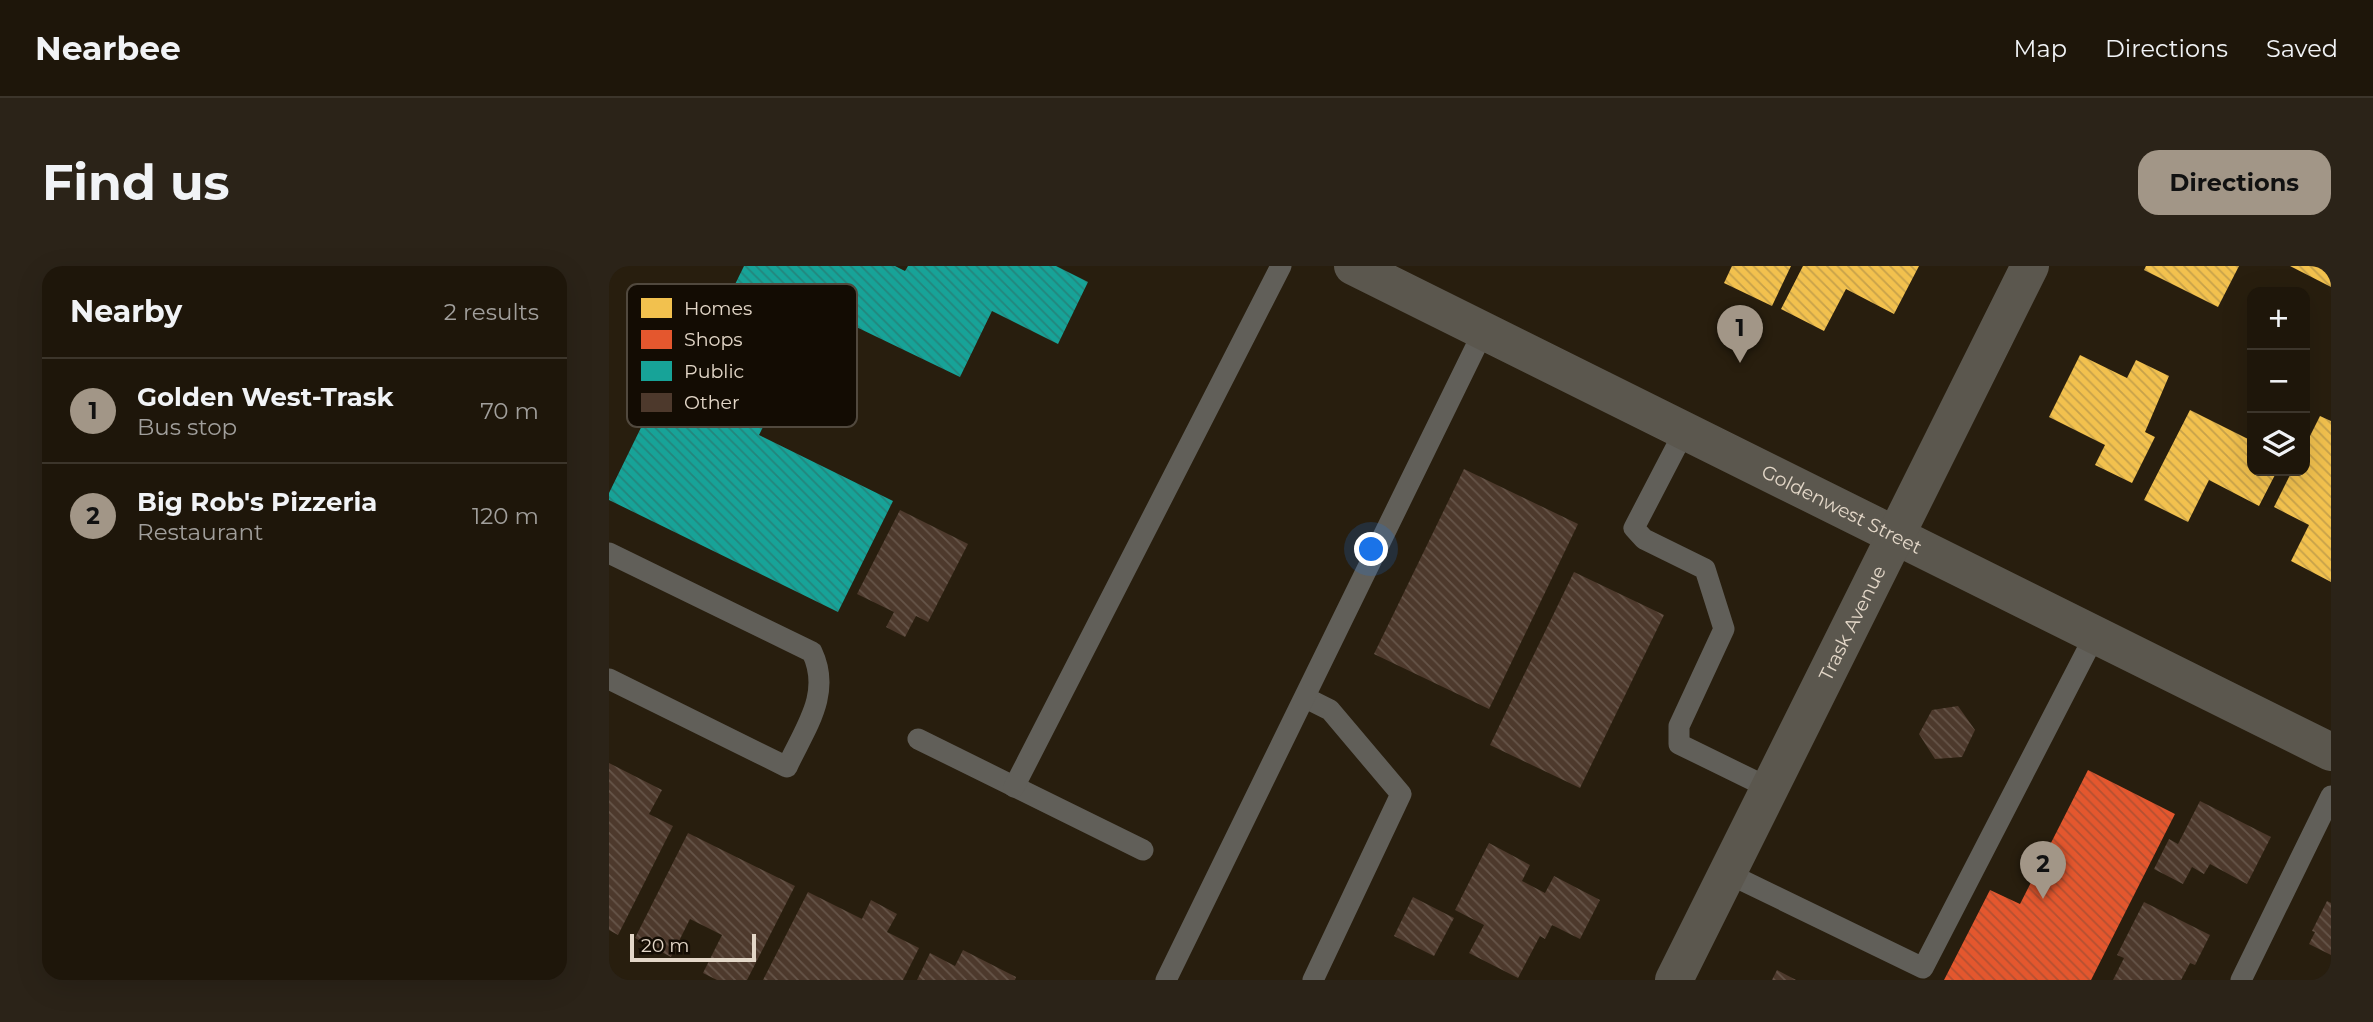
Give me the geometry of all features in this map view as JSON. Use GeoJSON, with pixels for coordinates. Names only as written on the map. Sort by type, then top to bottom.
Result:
{"type":"FeatureCollection","features":[{"type":"Feature","properties":{"kind":"main road","name":"Goldenwest Street"},"geometry":{"type":"LineString","coordinates":[[1353,266],[2331,752]]}},
{"type":"Feature","properties":{"kind":"main road","name":"Trask Avenue"},"geometry":{"type":"LineString","coordinates":[[1674,980],[2030,266]]}},
{"type":"Feature","properties":{"kind":"lane"},"geometry":{"type":"LineString","coordinates":[[1014,787],[1281,266]]}},
{"type":"Feature","properties":{"kind":"lane"},"geometry":{"type":"LineString","coordinates":[[1166,980],[1484,330]]}},
{"type":"Feature","properties":{"kind":"lane"},"geometry":{"type":"LineString","coordinates":[[1685,430],[1634,528],[1644,539],[1705,569],[1724,629],[1679,726],[1679,744],[1769,788]]}},
{"type":"Feature","properties":{"kind":"lane"},"geometry":{"type":"LineString","coordinates":[[609,552],[812,652],[820,667],[821,695],[787,767],[609,679]]}},
{"type":"Feature","properties":{"kind":"lane"},"geometry":{"type":"LineString","coordinates":[[1727,873],[1923,968],[2096,633]]}},
{"type":"Feature","properties":{"kind":"lane"},"geometry":{"type":"LineString","coordinates":[[1306,698],[1330,710],[1401,794],[1313,980]]}},
{"type":"Feature","properties":{"kind":"lane"},"geometry":{"type":"LineString","coordinates":[[919,739],[1143,850]]}},
{"type":"Feature","properties":{"kind":"lane"},"geometry":{"type":"LineString","coordinates":[[2241,980],[2331,796]]}},
{"type":"Feature","properties":{"kind":"building: Homes"},"geometry":{"type":"Polygon","coordinates":[[[1732,266],[1791,266],[1772,306],[1724,283],[1732,266]]]}},
{"type":"Feature","properties":{"kind":"building: Homes"},"geometry":{"type":"Polygon","coordinates":[[[1803,266],[1919,266],[1894,314],[1846,289],[1824,331],[1781,309],[1803,266]]]}},
{"type":"Feature","properties":{"kind":"building: Homes"},"geometry":{"type":"Polygon","coordinates":[[[2146,266],[2239,266],[2218,307],[2144,270],[2146,266]]]}},
{"type":"Feature","properties":{"kind":"building: Homes"},"geometry":{"type":"Polygon","coordinates":[[[2290,266],[2331,266],[2331,287],[2290,266]]]}},
{"type":"Feature","properties":{"kind":"building: Homes"},"geometry":{"type":"Polygon","coordinates":[[[2080,355],[2127,378],[2136,360],[2169,376],[2145,432],[2155,437],[2132,483],[2095,465],[2105,445],[2049,417],[2080,355]]]}},
{"type":"Feature","properties":{"kind":"building: Homes"},"geometry":{"type":"Polygon","coordinates":[[[2190,410],[2247,438],[2247,476],[2274,476],[2259,506],[2209,480],[2188,522],[2144,500],[2190,410]]]}},
{"type":"Feature","properties":{"kind":"building: Homes"},"geometry":{"type":"Polygon","coordinates":[[[2320,416],[2331,421],[2331,582],[2291,561],[2309,525],[2274,507],[2290,476],[2310,476],[2310,436],[2320,416]]]}},
{"type":"Feature","properties":{"kind":"building: Shops"},"geometry":{"type":"Polygon","coordinates":[[[2088,770],[2175,814],[2091,980],[1944,980],[1990,890],[2020,904],[2088,770]]]}},
{"type":"Feature","properties":{"kind":"building: Public"},"geometry":{"type":"Polygon","coordinates":[[[744,266],[895,266],[905,271],[908,266],[1056,266],[1088,282],[1058,344],[992,311],[960,377],[857,327],[857,284],[735,284],[744,266]]]}},
{"type":"Feature","properties":{"kind":"building: Public"},"geometry":{"type":"Polygon","coordinates":[[[641,427],[763,427],[759,435],[893,501],[838,612],[609,500],[609,493],[641,427]]]}},
{"type":"Feature","properties":{"kind":"building: Other"},"geometry":{"type":"Polygon","coordinates":[[[1464,469],[1578,524],[1489,709],[1374,654],[1464,469]]]}},
{"type":"Feature","properties":{"kind":"building: Other"},"geometry":{"type":"Polygon","coordinates":[[[900,510],[968,544],[928,622],[916,616],[905,637],[886,627],[894,612],[857,594],[900,510]]]}},
{"type":"Feature","properties":{"kind":"building: Other"},"geometry":{"type":"Polygon","coordinates":[[[1574,572],[1664,615],[1580,788],[1490,745],[1574,572]]]}},
{"type":"Feature","properties":{"kind":"building: Other"},"geometry":{"type":"Polygon","coordinates":[[[1958,706],[1975,730],[1962,757],[1935,759],[1919,734],[1932,710],[1958,706]]]}},
{"type":"Feature","properties":{"kind":"building: Other"},"geometry":{"type":"Polygon","coordinates":[[[609,763],[662,790],[649,814],[673,826],[618,935],[609,930],[609,763]]]}},
{"type":"Feature","properties":{"kind":"building: Other"},"geometry":{"type":"Polygon","coordinates":[[[2200,801],[2271,837],[2247,884],[2210,864],[2204,874],[2192,867],[2183,884],[2154,869],[2169,839],[2178,844],[2200,801]]]}},
{"type":"Feature","properties":{"kind":"building: Other"},"geometry":{"type":"Polygon","coordinates":[[[688,833],[795,886],[747,980],[717,980],[703,973],[722,935],[690,919],[671,957],[635,938],[688,833]]]}},
{"type":"Feature","properties":{"kind":"building: Other"},"geometry":{"type":"Polygon","coordinates":[[[1489,843],[1530,865],[1522,881],[1545,893],[1554,876],[1600,900],[1580,939],[1552,925],[1545,939],[1540,936],[1518,978],[1469,953],[1484,925],[1455,910],[1489,843]]]}},
{"type":"Feature","properties":{"kind":"building: Other"},"geometry":{"type":"Polygon","coordinates":[[[808,892],[862,919],[871,900],[897,914],[887,932],[919,948],[903,980],[763,980],[808,892]]]}},
{"type":"Feature","properties":{"kind":"building: Other"},"geometry":{"type":"Polygon","coordinates":[[[1413,897],[1454,918],[1434,956],[1394,936],[1413,897]]]}},
{"type":"Feature","properties":{"kind":"building: Other"},"geometry":{"type":"Polygon","coordinates":[[[2327,901],[2331,903],[2331,955],[2309,944],[2315,932],[2312,931],[2327,901]]]}},
{"type":"Feature","properties":{"kind":"building: Other"},"geometry":{"type":"Polygon","coordinates":[[[2144,902],[2210,935],[2195,965],[2190,963],[2181,980],[2113,980],[2124,958],[2117,955],[2144,902]]]}},
{"type":"Feature","properties":{"kind":"building: Other"},"geometry":{"type":"Polygon","coordinates":[[[963,950],[1016,977],[1015,980],[917,980],[930,953],[955,966],[963,950]]]}},
{"type":"Feature","properties":{"kind":"building: Other"},"geometry":{"type":"Polygon","coordinates":[[[1777,970],[1796,980],[1772,980],[1777,970]]]}},
{"type":"Feature","properties":{"kind":"place","name":"Golden West-Trask"},"geometry":{"type":"Point","coordinates":[1740,363]}},
{"type":"Feature","properties":{"kind":"place","name":"Big Rob's Pizzeria"},"geometry":{"type":"Point","coordinates":[2043,899]}}]}
